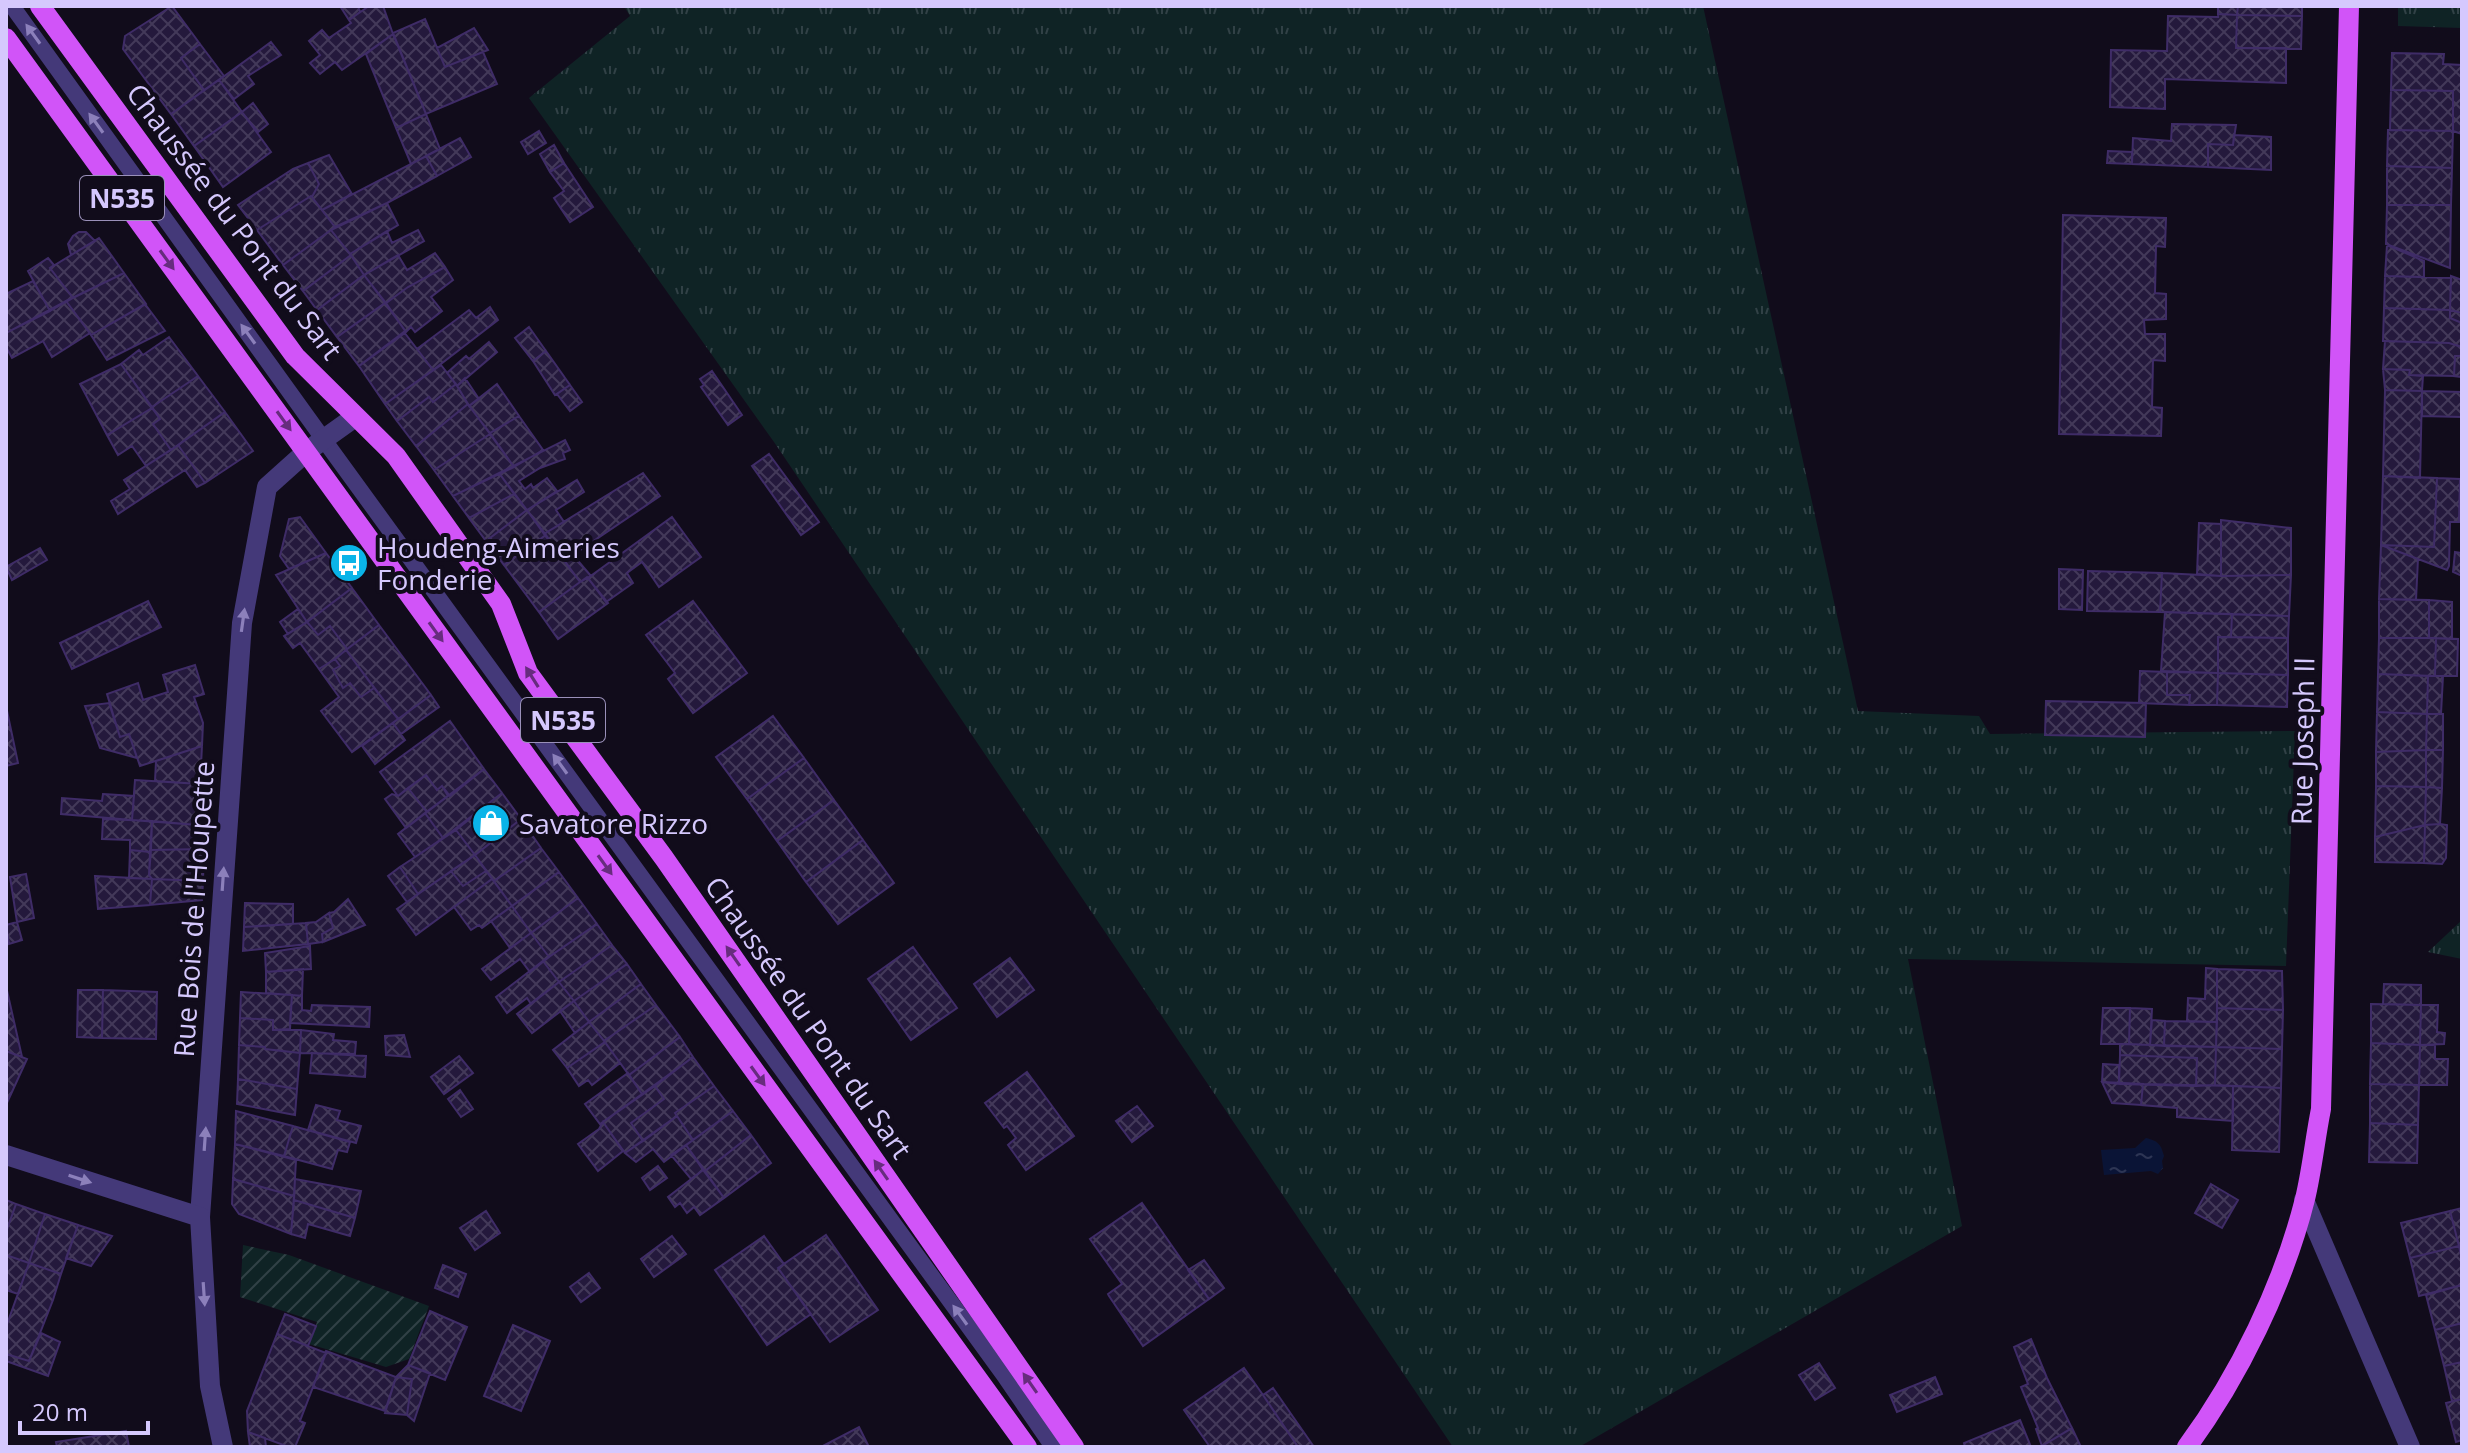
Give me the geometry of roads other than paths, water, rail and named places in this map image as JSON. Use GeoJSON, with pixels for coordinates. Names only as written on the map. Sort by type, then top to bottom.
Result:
{"type":"FeatureCollection","features":[{"type":"Feature","properties":{"kind":"main road","name":"Chaussée du Pont du Sart"},"geometry":{"type":"LineString","coordinates":[[40,6],[295,356],[396,456],[501,604],[528,673],[673,871],[1074,1447]]}},
{"type":"Feature","properties":{"kind":"main road","name":"Rue Joseph II"},"geometry":{"type":"LineString","coordinates":[[2187,1447],[2236,1373],[2279,1276],[2304,1200],[2321,1109],[2349,6]]}},
{"type":"Feature","properties":{"kind":"main road","name":"N535"},"geometry":{"type":"LineString","coordinates":[[6,38],[1027,1447]]}},
{"type":"Feature","properties":{"kind":"street","name":"Rue Bois de l'Houpette"},"geometry":{"type":"LineString","coordinates":[[223,1447],[210,1386],[200,1217],[242,623],[267,487],[306,452],[355,417]]}},
{"type":"Feature","properties":{"kind":"street"},"geometry":{"type":"LineString","coordinates":[[6,1155],[200,1217]]}},
{"type":"Feature","properties":{"kind":"street"},"geometry":{"type":"LineString","coordinates":[[2304,1200],[2410,1447]]}},
{"type":"Feature","properties":{"kind":"lane"},"geometry":{"type":"LineString","coordinates":[[12,6],[1053,1447]]}},
{"type":"Feature","properties":{"kind":"water"},"geometry":{"type":"Polygon","coordinates":[[[2146,1138],[2158,1144],[2163,1152],[2163,1168],[2158,1174],[2151,1171],[2104,1175],[2101,1150],[2135,1148],[2146,1138]]]}},
{"type":"Feature","properties":{"kind":"place","name":"Houdeng-Aimeries Fonderie"},"geometry":{"type":"Point","coordinates":[349,563]}},
{"type":"Feature","properties":{"kind":"place","name":"Savatore Rizzo"},"geometry":{"type":"Point","coordinates":[491,823]}}]}
